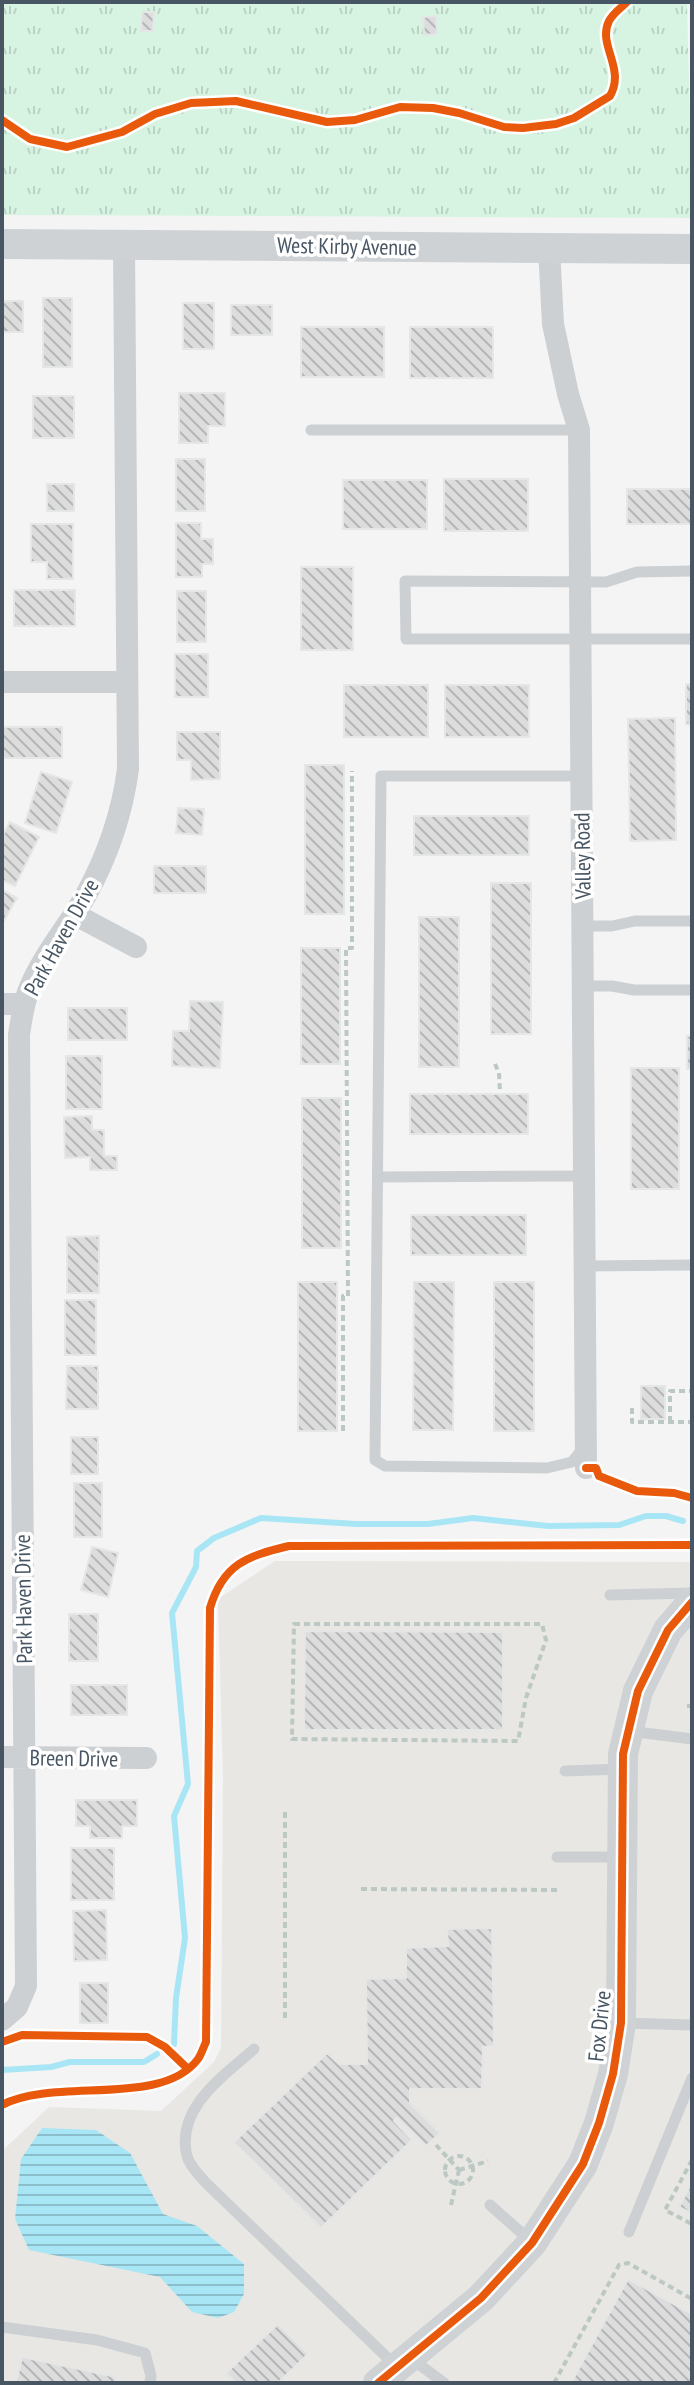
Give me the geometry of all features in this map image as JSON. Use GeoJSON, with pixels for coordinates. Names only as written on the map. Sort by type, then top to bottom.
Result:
{"type":"FeatureCollection","features":[{"type":"Feature","properties":{"kind":"street","name":"West Kirby Avenue"},"geometry":{"type":"LineString","coordinates":[[2,244],[692,249]]}},
{"type":"Feature","properties":{"kind":"street","name":"Park Haven Drive"},"geometry":{"type":"LineString","coordinates":[[7,2017],[23,1997],[26,1986],[25,1757],[12,1483],[19,1035],[13,1004],[32,981],[102,863],[126,788],[124,245]]}},
{"type":"Feature","properties":{"kind":"street","name":"Valley Road"},"geometry":{"type":"LineString","coordinates":[[549,248],[553,324],[579,430],[586,1457]]}},
{"type":"Feature","properties":{"kind":"street"},"geometry":{"type":"LineString","coordinates":[[2,682],[126,682]]}},
{"type":"Feature","properties":{"kind":"street"},"geometry":{"type":"LineString","coordinates":[[74,914],[136,947]]}},
{"type":"Feature","properties":{"kind":"street","name":"Fox Drive"},"geometry":{"type":"LineString","coordinates":[[394,2369],[481,2298],[532,2243],[583,2164],[599,2123],[613,2074],[621,2023],[623,1769],[628,1731],[638,1691],[656,1653],[668,1630],[692,1602]]}},
{"type":"Feature","properties":{"kind":"street","name":"Breen Drive"},"geometry":{"type":"LineString","coordinates":[[2,1757],[146,1758]]}},
{"type":"Feature","properties":{"kind":"lane"},"geometry":{"type":"LineString","coordinates":[[311,430],[579,430]]}},
{"type":"Feature","properties":{"kind":"lane"},"geometry":{"type":"LineString","coordinates":[[692,571],[637,572],[606,582],[405,581],[406,639],[692,639]]}},
{"type":"Feature","properties":{"kind":"lane"},"geometry":{"type":"LineString","coordinates":[[581,776],[381,776],[375,1460],[385,1466],[547,1468],[586,1457]]}},
{"type":"Feature","properties":{"kind":"lane"},"geometry":{"type":"LineString","coordinates":[[583,926],[612,926],[635,921],[692,921]]}},
{"type":"Feature","properties":{"kind":"lane"},"geometry":{"type":"LineString","coordinates":[[584,986],[692,990]]}},
{"type":"Feature","properties":{"kind":"lane"},"geometry":{"type":"LineString","coordinates":[[379,1177],[585,1176]]}},
{"type":"Feature","properties":{"kind":"lane"},"geometry":{"type":"LineString","coordinates":[[585,1266],[692,1265]]}},
{"type":"Feature","properties":{"kind":"lane"},"geometry":{"type":"LineString","coordinates":[[610,1595],[692,1593]]}},
{"type":"Feature","properties":{"kind":"lane"},"geometry":{"type":"LineString","coordinates":[[628,1731],[692,1739]]}},
{"type":"Feature","properties":{"kind":"lane"},"geometry":{"type":"LineString","coordinates":[[565,1771],[623,1769]]}},
{"type":"Feature","properties":{"kind":"lane"},"geometry":{"type":"LineString","coordinates":[[557,1857],[621,1857]]}},
{"type":"Feature","properties":{"kind":"lane"},"geometry":{"type":"LineString","coordinates":[[621,2023],[692,2025]]}},
{"type":"Feature","properties":{"kind":"lane"},"geometry":{"type":"LineString","coordinates":[[254,2049],[210,2088],[195,2107],[185,2131],[187,2158],[205,2182],[394,2369],[444,2383]]}},
{"type":"Feature","properties":{"kind":"lane"},"geometry":{"type":"LineString","coordinates":[[629,2232],[692,2078]]}},
{"type":"Feature","properties":{"kind":"lane"},"geometry":{"type":"LineString","coordinates":[[490,2205],[532,2243]]}},
{"type":"Feature","properties":{"kind":"lane"},"geometry":{"type":"LineString","coordinates":[[2,2327],[97,2340],[145,2353],[150,2383]]}},
{"type":"Feature","properties":{"kind":"path"},"geometry":{"type":"LineString","coordinates":[[343,1431],[343,1296],[348,1296],[346,948],[352,948],[352,771]]}},
{"type":"Feature","properties":{"kind":"path"},"geometry":{"type":"LineString","coordinates":[[495,1064],[499,1073],[500,1093]]}},
{"type":"Feature","properties":{"kind":"path"},"geometry":{"type":"LineString","coordinates":[[670,1422],[670,1391],[692,1391]]}},
{"type":"Feature","properties":{"kind":"path"},"geometry":{"type":"LineString","coordinates":[[632,1408],[632,1422],[692,1422]]}},
{"type":"Feature","properties":{"kind":"path"},"geometry":{"type":"LineString","coordinates":[[294,1624],[542,1624],[546,1640],[526,1698],[518,1741],[292,1739],[294,1624]]}},
{"type":"Feature","properties":{"kind":"path"},"geometry":{"type":"LineString","coordinates":[[285,1809],[285,2018]]}},
{"type":"Feature","properties":{"kind":"path"},"geometry":{"type":"LineString","coordinates":[[361,1889],[561,1890]]}},
{"type":"Feature","properties":{"kind":"path"},"geometry":{"type":"LineString","coordinates":[[436,2145],[459,2170]]}},
{"type":"Feature","properties":{"kind":"path"},"geometry":{"type":"LineString","coordinates":[[449,2160],[463,2157],[472,2166]]}},
{"type":"Feature","properties":{"kind":"path"},"geometry":{"type":"LineString","coordinates":[[449,2160],[445,2172],[449,2181],[455,2183],[463,2184],[470,2179],[472,2166]]}},
{"type":"Feature","properties":{"kind":"path"},"geometry":{"type":"LineString","coordinates":[[692,2160],[665,2210],[692,2224]]}},
{"type":"Feature","properties":{"kind":"path"},"geometry":{"type":"LineString","coordinates":[[459,2170],[488,2161]]}},
{"type":"Feature","properties":{"kind":"path"},"geometry":{"type":"LineString","coordinates":[[451,2205],[459,2170]]}},
{"type":"Feature","properties":{"kind":"path"},"geometry":{"type":"LineString","coordinates":[[554,2383],[619,2265],[628,2263],[692,2299]]}},
{"type":"Feature","properties":{"kind":"shaded area"},"geometry":{"type":"Polygon","coordinates":[[[275,1561],[692,1562],[692,2383],[2,2383],[2,2151],[49,2107],[161,2111],[214,2062],[221,2048],[223,1778],[218,1599],[275,1561]]]}},
{"type":"Feature","properties":{"kind":"green space"},"geometry":{"type":"Polygon","coordinates":[[[2,2],[687,2],[692,218],[2,215],[2,2]]]}},
{"type":"Feature","properties":{"kind":"water"},"geometry":{"type":"Polygon","coordinates":[[[42,2128],[96,2130],[130,2153],[163,2214],[197,2226],[244,2264],[244,2294],[234,2312],[218,2318],[192,2312],[160,2277],[29,2250],[15,2219],[21,2159],[42,2128]]]}},
{"type":"Feature","properties":{"kind":"building"},"geometry":{"type":"Polygon","coordinates":[[[142,12],[154,12],[153,31],[141,31],[142,12]]]}},
{"type":"Feature","properties":{"kind":"building"},"geometry":{"type":"Polygon","coordinates":[[[436,16],[437,34],[424,35],[423,17],[436,16]]]}},
{"type":"Feature","properties":{"kind":"building"},"geometry":{"type":"Polygon","coordinates":[[[43,298],[72,298],[72,367],[43,367],[43,298]]]}},
{"type":"Feature","properties":{"kind":"building"},"geometry":{"type":"Polygon","coordinates":[[[2,301],[23,301],[23,332],[2,332],[2,301]]]}},
{"type":"Feature","properties":{"kind":"building"},"geometry":{"type":"Polygon","coordinates":[[[183,303],[214,303],[214,349],[183,349],[183,303]]]}},
{"type":"Feature","properties":{"kind":"building"},"geometry":{"type":"Polygon","coordinates":[[[231,305],[272,305],[272,335],[231,335],[231,305]]]}},
{"type":"Feature","properties":{"kind":"building"},"geometry":{"type":"Polygon","coordinates":[[[301,327],[384,327],[384,377],[301,377],[301,327]]]}},
{"type":"Feature","properties":{"kind":"building"},"geometry":{"type":"Polygon","coordinates":[[[410,327],[493,327],[493,378],[410,378],[410,327]]]}},
{"type":"Feature","properties":{"kind":"building"},"geometry":{"type":"Polygon","coordinates":[[[179,393],[225,393],[225,426],[208,426],[208,443],[179,443],[179,393]]]}},
{"type":"Feature","properties":{"kind":"building"},"geometry":{"type":"Polygon","coordinates":[[[33,396],[74,396],[74,438],[33,438],[33,396]]]}},
{"type":"Feature","properties":{"kind":"building"},"geometry":{"type":"Polygon","coordinates":[[[176,459],[205,459],[205,511],[176,511],[176,459]]]}},
{"type":"Feature","properties":{"kind":"building"},"geometry":{"type":"Polygon","coordinates":[[[444,479],[528,479],[528,531],[444,531],[444,479]]]}},
{"type":"Feature","properties":{"kind":"building"},"geometry":{"type":"Polygon","coordinates":[[[343,480],[427,480],[427,529],[343,529],[343,480]]]}},
{"type":"Feature","properties":{"kind":"building"},"geometry":{"type":"Polygon","coordinates":[[[47,484],[74,484],[74,511],[47,511],[47,484]]]}},
{"type":"Feature","properties":{"kind":"building"},"geometry":{"type":"Polygon","coordinates":[[[627,489],[692,489],[692,524],[627,524],[627,489]]]}},
{"type":"Feature","properties":{"kind":"building"},"geometry":{"type":"Polygon","coordinates":[[[176,523],[201,523],[201,539],[213,539],[213,564],[202,564],[202,577],[176,577],[176,523]]]}},
{"type":"Feature","properties":{"kind":"building"},"geometry":{"type":"Polygon","coordinates":[[[31,524],[73,524],[73,579],[47,579],[47,562],[31,562],[31,524]]]}},
{"type":"Feature","properties":{"kind":"building"},"geometry":{"type":"Polygon","coordinates":[[[301,567],[353,567],[353,650],[301,650],[301,567]]]}},
{"type":"Feature","properties":{"kind":"building"},"geometry":{"type":"Polygon","coordinates":[[[14,590],[75,590],[75,626],[14,626],[14,590]]]}},
{"type":"Feature","properties":{"kind":"building"},"geometry":{"type":"Polygon","coordinates":[[[177,591],[206,591],[206,642],[177,642],[177,591]]]}},
{"type":"Feature","properties":{"kind":"building"},"geometry":{"type":"Polygon","coordinates":[[[175,654],[208,654],[208,697],[175,697],[175,654]]]}},
{"type":"Feature","properties":{"kind":"building"},"geometry":{"type":"Polygon","coordinates":[[[686,684],[692,684],[692,725],[686,724],[686,684]]]}},
{"type":"Feature","properties":{"kind":"building"},"geometry":{"type":"Polygon","coordinates":[[[344,685],[428,685],[428,737],[344,737],[344,685]]]}},
{"type":"Feature","properties":{"kind":"building"},"geometry":{"type":"Polygon","coordinates":[[[445,685],[529,685],[529,737],[445,737],[445,685]]]}},
{"type":"Feature","properties":{"kind":"building"},"geometry":{"type":"Polygon","coordinates":[[[675,718],[676,840],[630,841],[628,719],[675,718]]]}},
{"type":"Feature","properties":{"kind":"building"},"geometry":{"type":"Polygon","coordinates":[[[2,727],[62,727],[62,758],[2,758],[2,727]]]}},
{"type":"Feature","properties":{"kind":"building"},"geometry":{"type":"Polygon","coordinates":[[[177,732],[220,732],[220,779],[191,780],[191,760],[177,760],[177,732]]]}},
{"type":"Feature","properties":{"kind":"building"},"geometry":{"type":"Polygon","coordinates":[[[305,765],[344,765],[344,914],[305,914],[305,765]]]}},
{"type":"Feature","properties":{"kind":"building"},"geometry":{"type":"Polygon","coordinates":[[[41,772],[72,782],[56,833],[25,823],[41,772]]]}},
{"type":"Feature","properties":{"kind":"building"},"geometry":{"type":"Polygon","coordinates":[[[178,808],[204,809],[202,835],[176,833],[178,808]]]}},
{"type":"Feature","properties":{"kind":"building"},"geometry":{"type":"Polygon","coordinates":[[[414,816],[529,816],[529,855],[414,855],[414,816]]]}},
{"type":"Feature","properties":{"kind":"building"},"geometry":{"type":"Polygon","coordinates":[[[10,822],[39,837],[15,886],[2,880],[2,837],[10,822]]]}},
{"type":"Feature","properties":{"kind":"building"},"geometry":{"type":"Polygon","coordinates":[[[154,866],[206,866],[206,893],[154,893],[154,866]]]}},
{"type":"Feature","properties":{"kind":"building"},"geometry":{"type":"Polygon","coordinates":[[[491,883],[531,883],[531,1034],[491,1034],[491,883]]]}},
{"type":"Feature","properties":{"kind":"building"},"geometry":{"type":"Polygon","coordinates":[[[2,890],[17,898],[2,924],[2,890]]]}},
{"type":"Feature","properties":{"kind":"building"},"geometry":{"type":"Polygon","coordinates":[[[419,917],[459,917],[459,1067],[419,1067],[419,917]]]}},
{"type":"Feature","properties":{"kind":"building"},"geometry":{"type":"Polygon","coordinates":[[[301,948],[340,948],[340,1064],[301,1064],[301,948]]]}},
{"type":"Feature","properties":{"kind":"building"},"geometry":{"type":"Polygon","coordinates":[[[190,1001],[223,1002],[220,1068],[172,1066],[173,1031],[189,1031],[190,1001]]]}},
{"type":"Feature","properties":{"kind":"building"},"geometry":{"type":"Polygon","coordinates":[[[68,1008],[127,1008],[127,1040],[68,1040],[68,1008]]]}},
{"type":"Feature","properties":{"kind":"building"},"geometry":{"type":"Polygon","coordinates":[[[687,1036],[692,1036],[692,1069],[687,1069],[687,1036]]]}},
{"type":"Feature","properties":{"kind":"building"},"geometry":{"type":"Polygon","coordinates":[[[66,1056],[102,1056],[102,1109],[66,1109],[66,1056]]]}},
{"type":"Feature","properties":{"kind":"building"},"geometry":{"type":"Polygon","coordinates":[[[631,1068],[679,1068],[679,1189],[631,1189],[631,1068]]]}},
{"type":"Feature","properties":{"kind":"building"},"geometry":{"type":"Polygon","coordinates":[[[410,1094],[528,1094],[528,1134],[410,1134],[410,1094]]]}},
{"type":"Feature","properties":{"kind":"building"},"geometry":{"type":"Polygon","coordinates":[[[302,1098],[341,1098],[341,1248],[302,1248],[302,1098]]]}},
{"type":"Feature","properties":{"kind":"building"},"geometry":{"type":"Polygon","coordinates":[[[92,1116],[92,1130],[104,1130],[104,1156],[117,1156],[117,1170],[90,1170],[90,1157],[65,1158],[64,1117],[92,1116]]]}},
{"type":"Feature","properties":{"kind":"building"},"geometry":{"type":"Polygon","coordinates":[[[411,1215],[526,1215],[526,1255],[411,1255],[411,1215]]]}},
{"type":"Feature","properties":{"kind":"building"},"geometry":{"type":"Polygon","coordinates":[[[99,1236],[99,1293],[67,1293],[67,1237],[99,1236]]]}},
{"type":"Feature","properties":{"kind":"building"},"geometry":{"type":"Polygon","coordinates":[[[298,1282],[337,1282],[337,1431],[298,1431],[298,1282]]]}},
{"type":"Feature","properties":{"kind":"building"},"geometry":{"type":"Polygon","coordinates":[[[414,1282],[454,1282],[453,1430],[413,1430],[414,1282]]]}},
{"type":"Feature","properties":{"kind":"building"},"geometry":{"type":"Polygon","coordinates":[[[494,1282],[534,1282],[534,1431],[494,1431],[494,1282]]]}},
{"type":"Feature","properties":{"kind":"building"},"geometry":{"type":"Polygon","coordinates":[[[65,1300],[96,1300],[96,1355],[65,1355],[65,1300]]]}},
{"type":"Feature","properties":{"kind":"building"},"geometry":{"type":"Polygon","coordinates":[[[67,1366],[98,1366],[98,1409],[66,1409],[67,1366]]]}},
{"type":"Feature","properties":{"kind":"building"},"geometry":{"type":"Polygon","coordinates":[[[641,1386],[665,1386],[665,1419],[641,1419],[641,1386]]]}},
{"type":"Feature","properties":{"kind":"building"},"geometry":{"type":"Polygon","coordinates":[[[71,1437],[98,1437],[98,1474],[71,1474],[71,1437]]]}},
{"type":"Feature","properties":{"kind":"building"},"geometry":{"type":"Polygon","coordinates":[[[74,1483],[102,1483],[102,1537],[74,1537],[74,1483]]]}},
{"type":"Feature","properties":{"kind":"building"},"geometry":{"type":"Polygon","coordinates":[[[92,1547],[118,1553],[108,1597],[81,1590],[92,1547]]]}},
{"type":"Feature","properties":{"kind":"building"},"geometry":{"type":"Polygon","coordinates":[[[69,1614],[98,1614],[98,1661],[69,1661],[69,1614]]]}},
{"type":"Feature","properties":{"kind":"building"},"geometry":{"type":"Polygon","coordinates":[[[305,1631],[503,1632],[503,1730],[304,1730],[305,1631]]]}},
{"type":"Feature","properties":{"kind":"building"},"geometry":{"type":"Polygon","coordinates":[[[71,1685],[127,1685],[127,1715],[71,1715],[71,1685]]]}},
{"type":"Feature","properties":{"kind":"building"},"geometry":{"type":"Polygon","coordinates":[[[76,1800],[137,1800],[137,1826],[122,1826],[122,1838],[90,1838],[90,1826],[76,1826],[76,1800]]]}},
{"type":"Feature","properties":{"kind":"building"},"geometry":{"type":"Polygon","coordinates":[[[71,1848],[114,1848],[114,1900],[71,1900],[71,1848]]]}},
{"type":"Feature","properties":{"kind":"building"},"geometry":{"type":"Polygon","coordinates":[[[106,1910],[107,1960],[74,1961],[73,1911],[106,1910]]]}},
{"type":"Feature","properties":{"kind":"building"},"geometry":{"type":"Polygon","coordinates":[[[492,1928],[494,2046],[483,2047],[482,2089],[410,2089],[410,2103],[440,2133],[426,2146],[397,2118],[394,2121],[412,2140],[321,2228],[234,2142],[327,2053],[339,2064],[367,2064],[366,1979],[406,1978],[406,1948],[448,1946],[447,1929],[492,1928]]]}},
{"type":"Feature","properties":{"kind":"building"},"geometry":{"type":"Polygon","coordinates":[[[80,1983],[108,1983],[108,2023],[80,2023],[80,1983]]]}},
{"type":"Feature","properties":{"kind":"building"},"geometry":{"type":"Polygon","coordinates":[[[692,2182],[692,2214],[679,2207],[692,2182]]]}},
{"type":"Feature","properties":{"kind":"building"},"geometry":{"type":"Polygon","coordinates":[[[628,2279],[692,2314],[692,2383],[571,2383],[628,2279]]]}},
{"type":"Feature","properties":{"kind":"building"},"geometry":{"type":"Polygon","coordinates":[[[278,2324],[308,2354],[278,2383],[236,2383],[226,2373],[278,2324]]]}},
{"type":"Feature","properties":{"kind":"building"},"geometry":{"type":"Polygon","coordinates":[[[22,2357],[116,2377],[114,2383],[16,2383],[22,2357]]]}},
{"type":"Feature","properties":{"kind":"waterway"},"geometry":{"type":"LineString","coordinates":[[174,2044],[176,1998],[185,1938],[174,1816],[188,1784],[172,1613],[196,1567],[197,1551],[214,1538],[261,1518],[356,1524],[428,1524],[473,1518],[548,1526],[619,1525],[646,1516],[666,1516],[683,1521]]}},
{"type":"Feature","properties":{"kind":"waterway"},"geometry":{"type":"LineString","coordinates":[[2,2070],[51,2067],[70,2062],[144,2062],[157,2054]]}},
{"type":"Feature","properties":{"kind":"cycle path"},"geometry":{"type":"LineString","coordinates":[[2,120],[30,139],[67,147],[122,132],[155,114],[191,103],[236,101],[327,122],[355,120],[400,107],[433,108],[504,127],[556,124],[574,118],[610,96],[615,76],[606,30],[611,18],[627,2]]}},
{"type":"Feature","properties":{"kind":"cycle path"},"geometry":{"type":"LineString","coordinates":[[586,1468],[596,1468],[599,1476],[637,1491],[674,1493],[692,1498]]}},
{"type":"Feature","properties":{"kind":"cycle path"},"geometry":{"type":"LineString","coordinates":[[2,2105],[24,2097],[50,2093],[134,2088],[160,2083],[181,2074],[198,2059],[206,2042],[210,1608],[222,1581],[239,1564],[289,1546],[692,1545]]}},
{"type":"Feature","properties":{"kind":"cycle path"},"geometry":{"type":"LineString","coordinates":[[378,2383],[481,2298],[532,2243],[583,2164],[613,2074],[621,2023],[623,1754],[638,1691],[668,1630],[692,1602]]}},
{"type":"Feature","properties":{"kind":"cycle path"},"geometry":{"type":"LineString","coordinates":[[2,2042],[22,2035],[147,2037],[165,2047],[187,2068]]}}]}
